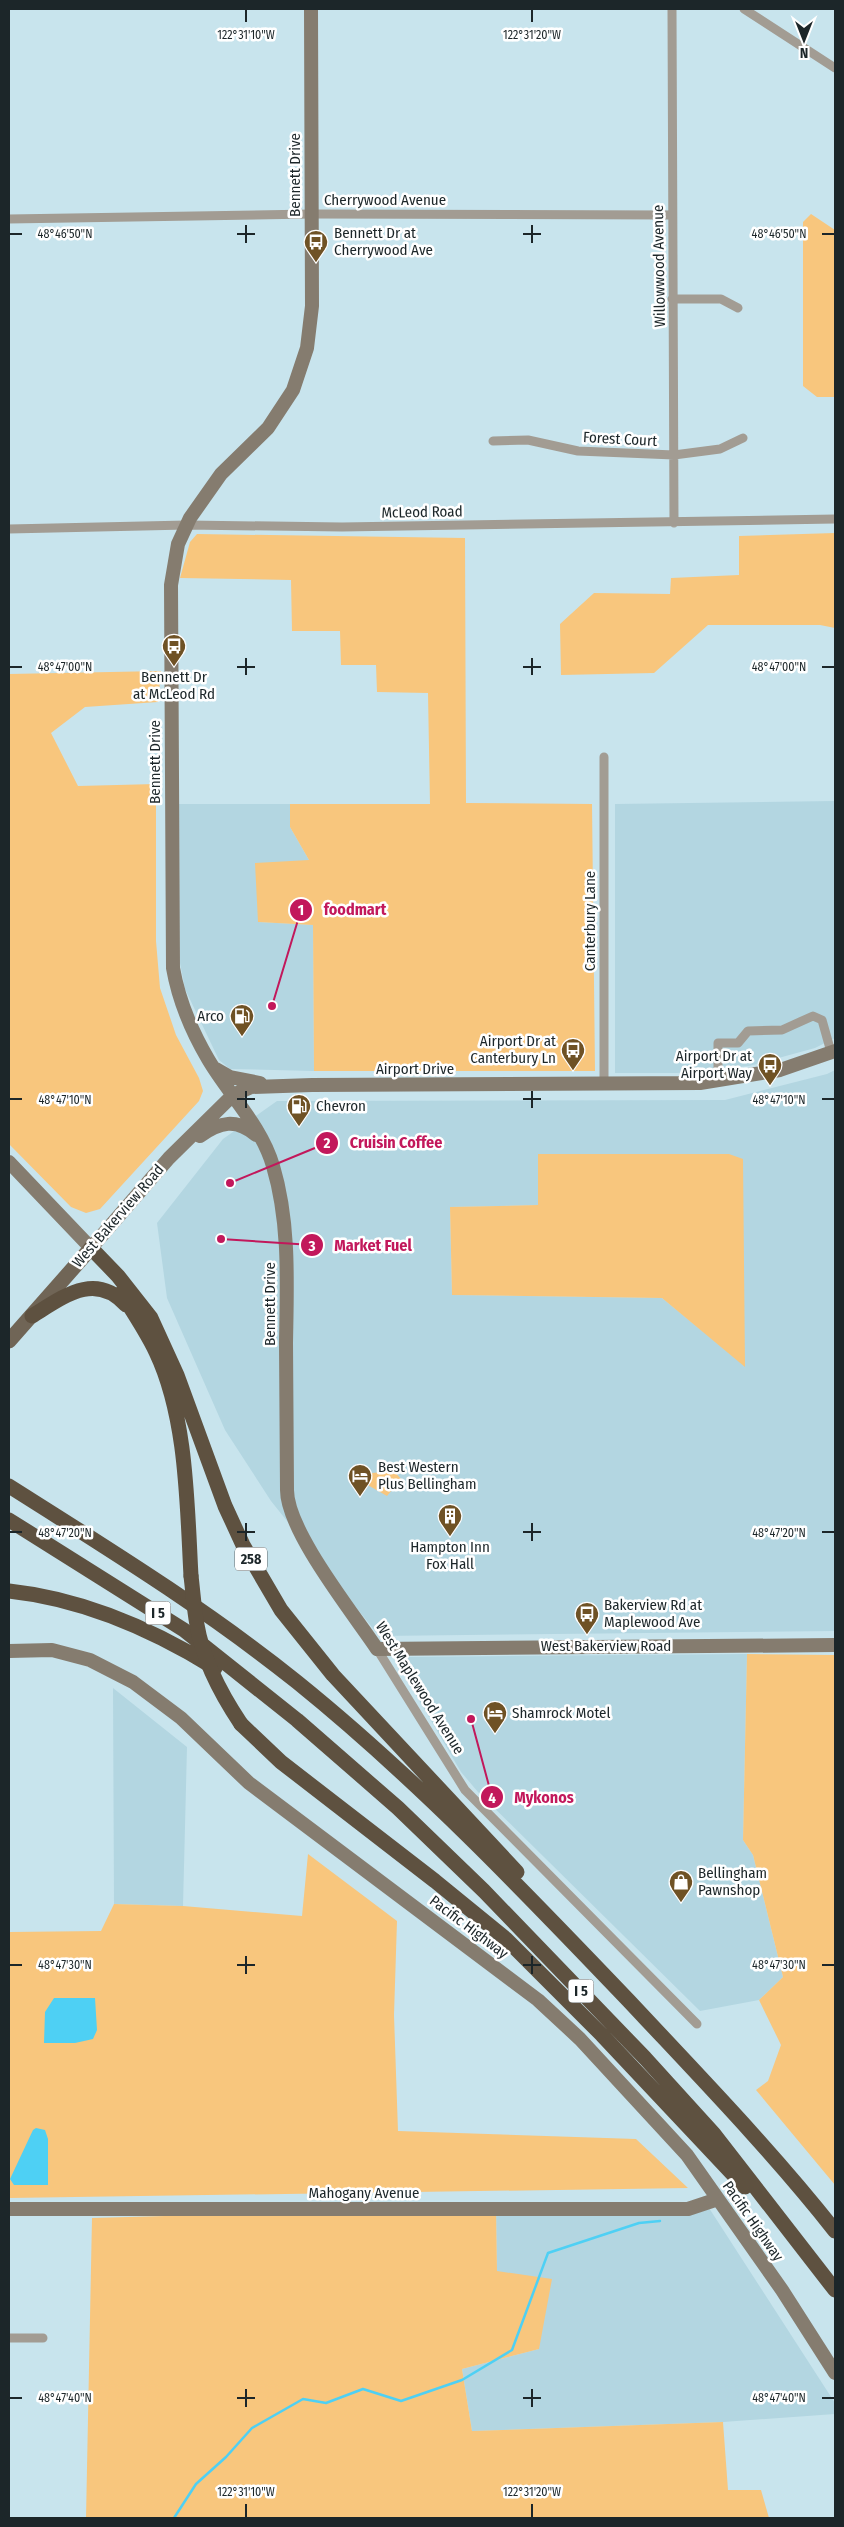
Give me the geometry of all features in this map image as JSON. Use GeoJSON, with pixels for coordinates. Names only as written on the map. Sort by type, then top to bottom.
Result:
{"type":"FeatureCollection","features":[{"type":"Feature","properties":{"kind":"highway"},"geometry":{"type":"LineString","coordinates":[[91,1248],[136,1316],[156,1352],[168,1384],[176,1419],[185,1478],[191,1576],[197,1626],[210,1670],[224,1698],[241,1724],[281,1762],[435,1881],[506,1939],[602,2035],[808,2254]]}},
{"type":"Feature","properties":{"kind":"highway","name":"258"},"geometry":{"type":"LineString","coordinates":[[91,1248],[118,1276],[151,1318],[177,1375],[224,1506],[243,1545],[281,1610],[333,1675],[471,1821],[526,1883],[584,1954]]}},
{"type":"Feature","properties":{"kind":"highway"},"geometry":{"type":"LineString","coordinates":[[32,1316],[78,1290],[92,1288],[108,1290],[120,1299],[136,1316]]}},
{"type":"Feature","properties":{"kind":"highway","name":"I 5"},"geometry":{"type":"LineString","coordinates":[[9,1486],[148,1573],[296,1681],[423,1791],[584,1954],[738,2117],[835,2231]]}},
{"type":"Feature","properties":{"kind":"highway","name":"I 5"},"geometry":{"type":"LineString","coordinates":[[9,1520],[184,1630],[297,1720],[398,1808],[484,1891],[625,2037],[714,2134],[835,2290]]}},
{"type":"Feature","properties":{"kind":"highway"},"geometry":{"type":"LineString","coordinates":[[9,1591],[58,1599],[143,1628],[174,1642],[297,1720]]}},
{"type":"Feature","properties":{"kind":"main road","name":"West Bakerview Road"},"geometry":{"type":"LineString","coordinates":[[9,1341],[91,1248]]}},
{"type":"Feature","properties":{"kind":"street","name":"Bennett Drive"},"geometry":{"type":"LineString","coordinates":[[287,1500],[287,1272],[285,1224],[273,1166],[263,1142],[212,1066],[187,1020],[179,998],[173,968],[171,584],[178,544],[187,525],[221,474],[268,428],[293,390],[307,348],[312,306],[311,9]]}},
{"type":"Feature","properties":{"kind":"street","name":"Willowwood Avenue"},"geometry":{"type":"LineString","coordinates":[[672,9],[674,523]]}},
{"type":"Feature","properties":{"kind":"street"},"geometry":{"type":"LineString","coordinates":[[744,9],[835,68]]}},
{"type":"Feature","properties":{"kind":"street","name":"Cherrywood Avenue"},"geometry":{"type":"LineString","coordinates":[[9,219],[312,214],[672,215]]}},
{"type":"Feature","properties":{"kind":"street"},"geometry":{"type":"LineString","coordinates":[[672,299],[721,299],[738,308]]}},
{"type":"Feature","properties":{"kind":"street","name":"Forest Court"},"geometry":{"type":"LineString","coordinates":[[493,441],[528,440],[578,451],[674,455],[720,449],[743,438]]}},
{"type":"Feature","properties":{"kind":"street","name":"McLeod Road"},"geometry":{"type":"LineString","coordinates":[[9,528],[187,525],[342,527],[835,519]]}},
{"type":"Feature","properties":{"kind":"street","name":"Canterbury Lane"},"geometry":{"type":"LineString","coordinates":[[604,757],[604,1084]]}},
{"type":"Feature","properties":{"kind":"street"},"geometry":{"type":"LineString","coordinates":[[718,1082],[718,1043],[738,1043],[748,1031],[782,1030],[813,1016],[822,1020],[833,1051]]}},
{"type":"Feature","properties":{"kind":"street","name":"Airport Drive"},"geometry":{"type":"LineString","coordinates":[[233,1095],[251,1087],[276,1085],[718,1082],[780,1070],[833,1051]]}},
{"type":"Feature","properties":{"kind":"street"},"geometry":{"type":"LineString","coordinates":[[212,1066],[230,1077],[276,1085]]}},
{"type":"Feature","properties":{"kind":"street","name":"West Bakerview Road"},"geometry":{"type":"LineString","coordinates":[[91,1248],[169,1158],[233,1095]]}},
{"type":"Feature","properties":{"kind":"street"},"geometry":{"type":"LineString","coordinates":[[169,1158],[220,1123],[240,1125],[263,1142]]}},
{"type":"Feature","properties":{"kind":"street"},"geometry":{"type":"LineString","coordinates":[[9,1162],[91,1248]]}},
{"type":"Feature","properties":{"kind":"street","name":"West Maplewood Avenue"},"geometry":{"type":"LineString","coordinates":[[287,1500],[301,1535],[377,1649],[465,1790],[697,2024]]}},
{"type":"Feature","properties":{"kind":"street","name":"West Bakerview Road"},"geometry":{"type":"LineString","coordinates":[[377,1649],[835,1645]]}},
{"type":"Feature","properties":{"kind":"street","name":"Pacific Highway"},"geometry":{"type":"LineString","coordinates":[[9,1652],[52,1650],[90,1660],[133,1682],[181,1718],[249,1783],[538,2000],[580,2039],[681,2148],[782,2290],[835,2373]]}},
{"type":"Feature","properties":{"kind":"street","name":"Mahogany Avenue"},"geometry":{"type":"LineString","coordinates":[[9,2209],[688,2209],[718,2199]]}},
{"type":"Feature","properties":{"kind":"street"},"geometry":{"type":"LineString","coordinates":[[9,2338],[43,2338]]}},
{"type":"Feature","properties":{"kind":"shaded area"},"geometry":{"type":"Polygon","coordinates":[[[811,214],[835,230],[835,397],[817,397],[803,386],[803,222],[811,214]]]}},
{"type":"Feature","properties":{"kind":"shaded area"},"geometry":{"type":"Polygon","coordinates":[[[835,533],[835,628],[820,625],[708,625],[654,673],[561,675],[560,624],[594,593],[670,594],[671,578],[739,575],[739,536],[835,533]]]}},
{"type":"Feature","properties":{"kind":"shaded area"},"geometry":{"type":"Polygon","coordinates":[[[197,534],[465,538],[466,803],[592,804],[595,1071],[314,1071],[313,925],[258,922],[255,863],[309,860],[290,827],[290,804],[430,804],[428,693],[377,692],[376,665],[341,665],[340,631],[292,631],[291,580],[180,578],[190,542],[197,534]]]}},
{"type":"Feature","properties":{"kind":"shaded area"},"geometry":{"type":"Polygon","coordinates":[[[161,671],[158,702],[85,707],[51,733],[78,786],[156,784],[156,941],[160,988],[176,1035],[199,1078],[203,1091],[199,1101],[100,1209],[86,1213],[71,1207],[9,1144],[9,674],[161,671]]]}},
{"type":"Feature","properties":{"kind":"shaded area"},"geometry":{"type":"Polygon","coordinates":[[[835,801],[835,1038],[815,1048],[749,1066],[677,1073],[615,1073],[615,804],[835,801]]]}},
{"type":"Feature","properties":{"kind":"shaded area"},"geometry":{"type":"Polygon","coordinates":[[[179,804],[290,804],[290,827],[309,860],[258,922],[313,925],[314,1071],[230,1069],[219,1060],[185,989],[180,963],[179,804]]]}},
{"type":"Feature","properties":{"kind":"shaded area"},"geometry":{"type":"Polygon","coordinates":[[[835,1070],[835,1631],[379,1636],[271,1501],[225,1430],[167,1298],[157,1223],[223,1139],[277,1101],[725,1100],[827,1074],[835,1070]],[[538,1154],[539,1205],[450,1207],[452,1295],[662,1298],[745,1366],[538,1154]]]}},
{"type":"Feature","properties":{"kind":"shaded area"},"geometry":{"type":"Polygon","coordinates":[[[538,1154],[729,1154],[743,1159],[745,1367],[662,1298],[452,1295],[450,1207],[538,1205],[538,1154]]]}},
{"type":"Feature","properties":{"kind":"shaded area"},"geometry":{"type":"Polygon","coordinates":[[[394,1471],[401,1479],[387,1496],[366,1484],[372,1473],[394,1471]]]}},
{"type":"Feature","properties":{"kind":"shaded area"},"geometry":{"type":"Polygon","coordinates":[[[747,1654],[743,1840],[753,1855],[783,1977],[759,2000],[700,2011],[478,1792],[461,1772],[399,1666],[405,1657],[747,1654]]]}},
{"type":"Feature","properties":{"kind":"shaded area"},"geometry":{"type":"Polygon","coordinates":[[[747,1654],[835,1655],[835,2185],[756,2090],[768,2081],[781,2045],[759,2000],[783,1977],[753,1855],[743,1840],[747,1654]]]}},
{"type":"Feature","properties":{"kind":"shaded area"},"geometry":{"type":"Polygon","coordinates":[[[113,1688],[187,1747],[183,1906],[114,1904],[113,1688]]]}},
{"type":"Feature","properties":{"kind":"shaded area"},"geometry":{"type":"Polygon","coordinates":[[[308,1854],[397,1921],[394,2015],[398,2131],[636,2139],[688,2188],[9,2198],[9,1932],[101,1931],[114,1904],[183,1906],[302,1916],[308,1854]]]}},
{"type":"Feature","properties":{"kind":"shaded area"},"geometry":{"type":"Polygon","coordinates":[[[496,2207],[709,2208],[835,2403],[835,2414],[723,2422],[472,2431],[462,2369],[539,2349],[497,2271],[496,2207]]]}},
{"type":"Feature","properties":{"kind":"shaded area"},"geometry":{"type":"Polygon","coordinates":[[[496,2207],[497,2271],[552,2279],[539,2349],[462,2369],[472,2431],[723,2422],[728,2490],[761,2490],[769,2518],[86,2518],[92,2218],[496,2207]]]}},
{"type":"Feature","properties":{"kind":"water"},"geometry":{"type":"Polygon","coordinates":[[[54,1998],[95,1998],[97,2030],[93,2039],[75,2043],[44,2043],[45,2012],[54,1998]]]}},
{"type":"Feature","properties":{"kind":"water"},"geometry":{"type":"Polygon","coordinates":[[[36,2128],[45,2130],[48,2139],[48,2185],[14,2185],[10,2179],[33,2130],[36,2128]]]}},
{"type":"Feature","properties":{"kind":"waterway"},"geometry":{"type":"LineString","coordinates":[[174,2518],[196,2484],[226,2457],[252,2428],[303,2399],[326,2403],[363,2389],[401,2401],[462,2380],[512,2350],[548,2253],[639,2223],[660,2221]]}},
{"type":"Feature","properties":{"kind":"place","name":"Bennett Dr at Cherrywood Ave"},"geometry":{"type":"Point","coordinates":[316,263]}},
{"type":"Feature","properties":{"kind":"place","name":"Bennett Dr at McLeod Rd"},"geometry":{"type":"Point","coordinates":[174,667]}},
{"type":"Feature","properties":{"kind":"place","name":"foodmart"},"geometry":{"type":"Point","coordinates":[272,1006]}},
{"type":"Feature","properties":{"kind":"place","name":"Arco"},"geometry":{"type":"Point","coordinates":[242,1037]}},
{"type":"Feature","properties":{"kind":"place","name":"Airport Dr at Canterbury Ln"},"geometry":{"type":"Point","coordinates":[573,1071]}},
{"type":"Feature","properties":{"kind":"place","name":"Airport Dr at Airport Way"},"geometry":{"type":"Point","coordinates":[770,1086]}},
{"type":"Feature","properties":{"kind":"place","name":"Chevron"},"geometry":{"type":"Point","coordinates":[299,1127]}},
{"type":"Feature","properties":{"kind":"place","name":"Cruisin Coffee"},"geometry":{"type":"Point","coordinates":[230,1183]}},
{"type":"Feature","properties":{"kind":"place","name":"Market Fuel"},"geometry":{"type":"Point","coordinates":[221,1239]}},
{"type":"Feature","properties":{"kind":"place","name":"Best Western Plus Bellingham"},"geometry":{"type":"Point","coordinates":[360,1497]}},
{"type":"Feature","properties":{"kind":"place","name":"Hampton Inn Fox Hall"},"geometry":{"type":"Point","coordinates":[450,1537]}},
{"type":"Feature","properties":{"kind":"place","name":"Bakerview Rd at Maplewood Ave"},"geometry":{"type":"Point","coordinates":[587,1635]}},
{"type":"Feature","properties":{"kind":"place","name":"Mykonos"},"geometry":{"type":"Point","coordinates":[471,1719]}},
{"type":"Feature","properties":{"kind":"place","name":"Shamrock Motel"},"geometry":{"type":"Point","coordinates":[495,1734]}},
{"type":"Feature","properties":{"kind":"place","name":"Bellingham Pawnshop"},"geometry":{"type":"Point","coordinates":[681,1903]}}]}
